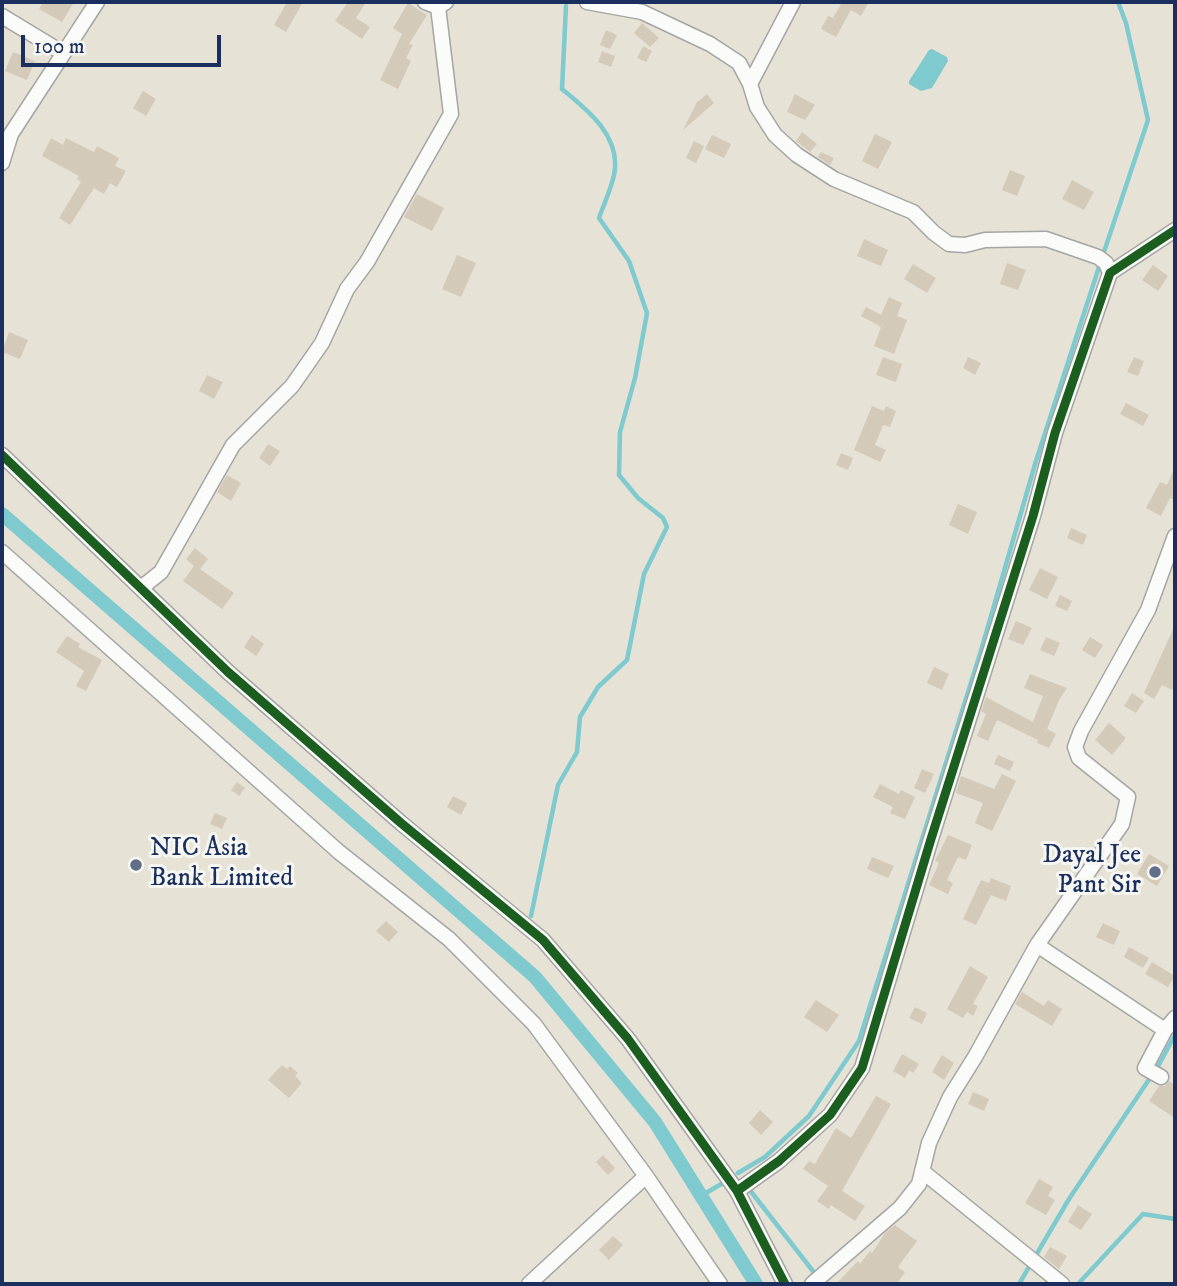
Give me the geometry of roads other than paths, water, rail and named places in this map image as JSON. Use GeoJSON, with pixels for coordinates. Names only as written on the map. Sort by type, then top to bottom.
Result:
{"type":"FeatureCollection","features":[{"type":"Feature","properties":{"kind":"street"},"geometry":{"type":"LineString","coordinates":[[2,163],[11,134],[97,2]]}},
{"type":"Feature","properties":{"kind":"street"},"geometry":{"type":"LineString","coordinates":[[587,2],[642,12],[710,44],[739,64],[757,107],[775,135],[797,155],[834,179],[913,212],[949,244],[965,245],[985,240],[1046,239],[1105,264]]}},
{"type":"Feature","properties":{"kind":"street"},"geometry":{"type":"LineString","coordinates":[[750,85],[793,2]]}},
{"type":"Feature","properties":{"kind":"street"},"geometry":{"type":"LineString","coordinates":[[141,589],[161,572],[233,445],[292,386],[322,343],[347,289],[367,262],[451,114],[436,4]]}},
{"type":"Feature","properties":{"kind":"street"},"geometry":{"type":"LineString","coordinates":[[2,16],[63,53]]}},
{"type":"Feature","properties":{"kind":"street"},"geometry":{"type":"LineString","coordinates":[[737,1191],[779,1161],[830,1115],[862,1068],[1033,516],[1105,264],[1175,230]]}},
{"type":"Feature","properties":{"kind":"street"},"geometry":{"type":"LineString","coordinates":[[2,455],[258,698],[401,822],[544,940],[628,1039],[737,1191],[785,1284]]}},
{"type":"Feature","properties":{"kind":"street"},"geometry":{"type":"LineString","coordinates":[[811,1284],[900,1208],[919,1184],[929,1143],[950,1097],[1037,945],[1122,824],[1128,797],[1079,758],[1075,747],[1081,731],[1148,610],[1175,536]]}},
{"type":"Feature","properties":{"kind":"street"},"geometry":{"type":"LineString","coordinates":[[2,552],[339,852],[449,939],[534,1024],[646,1176],[720,1284]]}},
{"type":"Feature","properties":{"kind":"street"},"geometry":{"type":"LineString","coordinates":[[1037,945],[1165,1030]]}},
{"type":"Feature","properties":{"kind":"street"},"geometry":{"type":"LineString","coordinates":[[1161,1077],[1145,1068],[1165,1030],[1175,1018]]}},
{"type":"Feature","properties":{"kind":"street"},"geometry":{"type":"LineString","coordinates":[[922,1171],[1062,1284]]}},
{"type":"Feature","properties":{"kind":"street"},"geometry":{"type":"LineString","coordinates":[[529,1284],[646,1176]]}},
{"type":"Feature","properties":{"kind":"water"},"geometry":{"type":"Polygon","coordinates":[[[932,49],[947,57],[948,61],[932,88],[921,91],[909,84],[909,81],[932,49]]]}},
{"type":"Feature","properties":{"kind":"waterway"},"geometry":{"type":"LineString","coordinates":[[1103,255],[1148,120],[1126,23],[1118,2]]}},
{"type":"Feature","properties":{"kind":"waterway"},"geometry":{"type":"LineString","coordinates":[[531,916],[558,785],[577,752],[580,717],[598,687],[627,660],[644,574],[667,527],[663,518],[638,498],[619,475],[620,432],[635,378],[647,313],[629,261],[599,218],[614,175],[613,148],[592,115],[562,89],[566,6]]}},
{"type":"Feature","properties":{"kind":"waterway"},"geometry":{"type":"LineString","coordinates":[[738,1173],[765,1157],[809,1116],[859,1041],[980,654],[1036,461],[1100,264]]}},
{"type":"Feature","properties":{"kind":"waterway"},"geometry":{"type":"LineString","coordinates":[[2,514],[535,977],[655,1122],[756,1284]]}},
{"type":"Feature","properties":{"kind":"waterway"},"geometry":{"type":"LineString","coordinates":[[1157,1068],[1175,1035]]}},
{"type":"Feature","properties":{"kind":"waterway"},"geometry":{"type":"LineString","coordinates":[[1019,1284],[1069,1199],[1152,1075]]}},
{"type":"Feature","properties":{"kind":"waterway"},"geometry":{"type":"LineString","coordinates":[[701,1196],[723,1183]]}},
{"type":"Feature","properties":{"kind":"waterway"},"geometry":{"type":"LineString","coordinates":[[749,1189],[816,1275]]}},
{"type":"Feature","properties":{"kind":"waterway"},"geometry":{"type":"LineString","coordinates":[[1078,1284],[1143,1214],[1175,1219]]}},
{"type":"Feature","properties":{"kind":"place","name":"NIC Asia Bank Limited"},"geometry":{"type":"Point","coordinates":[136,865]}},
{"type":"Feature","properties":{"kind":"place","name":"Dayal Jee Pant Sir"},"geometry":{"type":"Point","coordinates":[1155,872]}}]}
